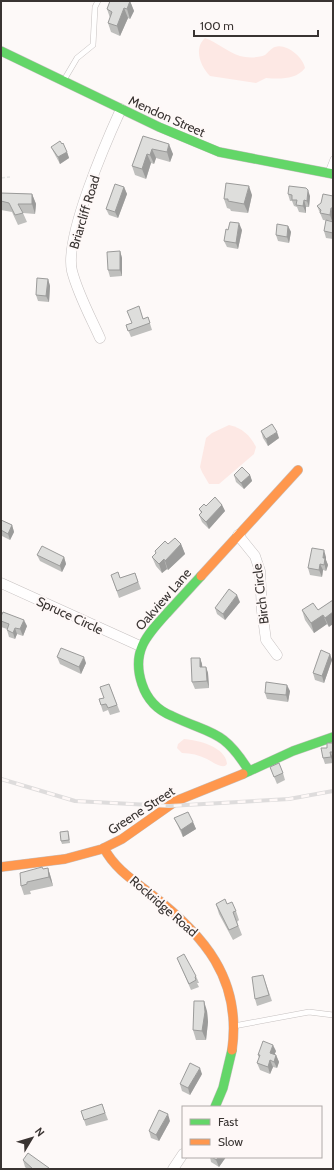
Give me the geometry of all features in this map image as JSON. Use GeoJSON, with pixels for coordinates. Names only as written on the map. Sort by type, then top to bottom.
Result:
{"type":"FeatureCollection","features":[{"type":"Feature","properties":{"kind":"street","name":"Mendon Street"},"geometry":{"type":"LineString","coordinates":[[1,51],[159,127],[219,152],[330,173]]}},
{"type":"Feature","properties":{"kind":"street","name":"Briarcliff Road"},"geometry":{"type":"LineString","coordinates":[[100,338],[73,275],[70,254],[83,206],[121,109]]}},
{"type":"Feature","properties":{"kind":"street","name":"Oakview Lane"},"geometry":{"type":"LineString","coordinates":[[249,771],[235,749],[220,736],[177,720],[155,706],[147,698],[138,672],[140,646],[148,634],[298,470]]}},
{"type":"Feature","properties":{"kind":"street","name":"Birch Circle"},"geometry":{"type":"LineString","coordinates":[[238,535],[256,556],[261,577],[264,632],[266,640],[277,655]]}},
{"type":"Feature","properties":{"kind":"street","name":"Spruce Circle"},"geometry":{"type":"LineString","coordinates":[[1,583],[140,646]]}},
{"type":"Feature","properties":{"kind":"street","name":"Greene Street"},"geometry":{"type":"LineString","coordinates":[[1,867],[61,860],[104,848],[136,830],[176,801],[249,771],[300,747],[333,737]]}},
{"type":"Feature","properties":{"kind":"street","name":"Rockridge Road"},"geometry":{"type":"LineString","coordinates":[[104,848],[113,863],[187,923],[211,951],[227,987],[233,1026],[233,1052],[230,1069],[215,1106]]}},
{"type":"Feature","properties":{"kind":"street"},"geometry":{"type":"LineString","coordinates":[[173,1169],[182,1156]]}},
{"type":"Feature","properties":{"kind":"lane"},"geometry":{"type":"LineString","coordinates":[[63,82],[77,58],[93,45],[95,7],[98,1]]}},
{"type":"Feature","properties":{"kind":"lane"},"geometry":{"type":"LineString","coordinates":[[330,173],[333,159]]}},
{"type":"Feature","properties":{"kind":"lane"},"geometry":{"type":"LineString","coordinates":[[233,1026],[309,1012],[333,1015]]}},
{"type":"Feature","properties":{"kind":"path"},"geometry":{"type":"LineString","coordinates":[[1,178],[10,177]]}},
{"type":"Feature","properties":{"kind":"shaded area"},"geometry":{"type":"Polygon","coordinates":[[[205,38],[226,50],[246,57],[262,56],[271,49],[279,46],[284,47],[298,55],[305,68],[297,75],[292,77],[266,78],[256,83],[210,76],[201,63],[199,52],[201,42],[205,38]]]}},
{"type":"Feature","properties":{"kind":"shaded area"},"geometry":{"type":"Polygon","coordinates":[[[229,425],[242,430],[251,439],[256,447],[254,454],[219,484],[209,484],[200,467],[206,438],[212,433],[229,425]]]}},
{"type":"Feature","properties":{"kind":"shaded area"},"geometry":{"type":"Polygon","coordinates":[[[184,739],[203,743],[217,749],[222,753],[227,764],[225,766],[220,766],[198,755],[182,753],[177,748],[178,744],[184,739]]]}},
{"type":"Feature","properties":{"kind":"building"},"geometry":{"type":"Polygon","coordinates":[[[110,1],[130,1],[127,9],[124,8],[117,26],[108,23],[112,12],[107,9],[110,1]]]}},
{"type":"Feature","properties":{"kind":"building"},"geometry":{"type":"Polygon","coordinates":[[[143,136],[169,144],[167,152],[152,149],[150,155],[147,154],[142,169],[132,166],[143,136]]]}},
{"type":"Feature","properties":{"kind":"building"},"geometry":{"type":"Polygon","coordinates":[[[60,141],[62,144],[63,143],[67,152],[58,157],[51,147],[60,141]]]}},
{"type":"Feature","properties":{"kind":"building"},"geometry":{"type":"Polygon","coordinates":[[[226,183],[249,186],[244,204],[224,199],[226,183]]]}},
{"type":"Feature","properties":{"kind":"building"},"geometry":{"type":"Polygon","coordinates":[[[115,184],[124,187],[115,212],[106,209],[115,184]]]}},
{"type":"Feature","properties":{"kind":"building"},"geometry":{"type":"Polygon","coordinates":[[[289,186],[306,188],[308,190],[307,201],[304,200],[303,206],[296,205],[297,200],[292,200],[292,195],[288,194],[289,186]]]}},
{"type":"Feature","properties":{"kind":"building"},"geometry":{"type":"Polygon","coordinates":[[[1,193],[32,194],[32,204],[18,204],[23,213],[15,215],[9,203],[1,201],[1,193]]]}},
{"type":"Feature","properties":{"kind":"building"},"geometry":{"type":"Polygon","coordinates":[[[323,194],[333,196],[333,208],[331,208],[330,215],[320,213],[321,210],[317,206],[321,203],[323,194]]]}},
{"type":"Feature","properties":{"kind":"building"},"geometry":{"type":"Polygon","coordinates":[[[326,220],[333,222],[333,233],[324,231],[326,220]]]}},
{"type":"Feature","properties":{"kind":"building"},"geometry":{"type":"Polygon","coordinates":[[[230,222],[239,223],[236,243],[224,241],[226,229],[228,230],[230,222]]]}},
{"type":"Feature","properties":{"kind":"building"},"geometry":{"type":"Polygon","coordinates":[[[277,224],[288,226],[287,237],[276,235],[277,224]]]}},
{"type":"Feature","properties":{"kind":"building"},"geometry":{"type":"Polygon","coordinates":[[[120,251],[120,270],[108,270],[107,252],[120,251]]]}},
{"type":"Feature","properties":{"kind":"building"},"geometry":{"type":"Polygon","coordinates":[[[37,278],[48,279],[46,296],[36,295],[37,278]]]}},
{"type":"Feature","properties":{"kind":"building"},"geometry":{"type":"Polygon","coordinates":[[[139,306],[143,319],[148,317],[150,323],[128,331],[126,325],[132,323],[127,311],[139,306]]]}},
{"type":"Feature","properties":{"kind":"building"},"geometry":{"type":"Polygon","coordinates":[[[272,424],[277,432],[266,439],[261,431],[272,424]]]}},
{"type":"Feature","properties":{"kind":"building"},"geometry":{"type":"Polygon","coordinates":[[[242,467],[250,475],[241,483],[234,475],[242,467]]]}},
{"type":"Feature","properties":{"kind":"building"},"geometry":{"type":"Polygon","coordinates":[[[215,497],[222,505],[206,522],[199,515],[202,512],[199,509],[204,504],[206,506],[215,497]]]}},
{"type":"Feature","properties":{"kind":"building"},"geometry":{"type":"Polygon","coordinates":[[[1,520],[12,525],[8,534],[1,530],[1,520]]]}},
{"type":"Feature","properties":{"kind":"building"},"geometry":{"type":"Polygon","coordinates":[[[175,538],[181,544],[165,561],[164,559],[159,564],[152,557],[156,553],[155,551],[165,541],[168,544],[175,538]]]}},
{"type":"Feature","properties":{"kind":"building"},"geometry":{"type":"Polygon","coordinates":[[[42,546],[64,557],[60,566],[37,555],[42,546]]]}},
{"type":"Feature","properties":{"kind":"building"},"geometry":{"type":"Polygon","coordinates":[[[312,548],[324,550],[324,565],[320,564],[319,570],[308,568],[312,548]]]}},
{"type":"Feature","properties":{"kind":"building"},"geometry":{"type":"Polygon","coordinates":[[[118,572],[120,578],[135,573],[138,582],[117,591],[111,575],[118,572]]]}},
{"type":"Feature","properties":{"kind":"building"},"geometry":{"type":"Polygon","coordinates":[[[229,589],[237,595],[223,614],[215,608],[229,589]]]}},
{"type":"Feature","properties":{"kind":"building"},"geometry":{"type":"Polygon","coordinates":[[[333,600],[333,612],[325,618],[323,615],[311,623],[302,610],[313,603],[318,610],[333,600]]]}},
{"type":"Feature","properties":{"kind":"building"},"geometry":{"type":"Polygon","coordinates":[[[3,612],[24,620],[20,629],[15,628],[13,633],[7,630],[9,624],[1,621],[3,612]]]}},
{"type":"Feature","properties":{"kind":"building"},"geometry":{"type":"Polygon","coordinates":[[[61,648],[84,657],[79,667],[57,657],[61,648]]]}},
{"type":"Feature","properties":{"kind":"building"},"geometry":{"type":"Polygon","coordinates":[[[321,650],[330,654],[322,676],[313,673],[321,650]]]}},
{"type":"Feature","properties":{"kind":"building"},"geometry":{"type":"Polygon","coordinates":[[[191,658],[200,658],[200,667],[206,667],[207,681],[192,682],[191,658]]]}},
{"type":"Feature","properties":{"kind":"building"},"geometry":{"type":"Polygon","coordinates":[[[266,682],[287,685],[286,695],[265,693],[266,682]]]}},
{"type":"Feature","properties":{"kind":"building"},"geometry":{"type":"Polygon","coordinates":[[[109,684],[117,705],[108,708],[106,704],[101,705],[99,699],[104,698],[100,687],[109,684]]]}},
{"type":"Feature","properties":{"kind":"building"},"geometry":{"type":"Polygon","coordinates":[[[327,743],[333,743],[333,752],[330,752],[331,757],[323,758],[321,748],[327,748],[327,743]]]}},
{"type":"Feature","properties":{"kind":"building"},"geometry":{"type":"Polygon","coordinates":[[[279,763],[283,773],[274,777],[270,767],[279,763]]]}},
{"type":"Feature","properties":{"kind":"building"},"geometry":{"type":"Polygon","coordinates":[[[188,812],[193,822],[181,830],[174,818],[188,812]]]}},
{"type":"Feature","properties":{"kind":"building"},"geometry":{"type":"Polygon","coordinates":[[[68,831],[69,840],[61,841],[60,832],[68,831]]]}},
{"type":"Feature","properties":{"kind":"building"},"geometry":{"type":"Polygon","coordinates":[[[42,867],[43,869],[48,868],[49,877],[27,882],[27,884],[21,886],[20,873],[42,867]]]}},
{"type":"Feature","properties":{"kind":"building"},"geometry":{"type":"Polygon","coordinates":[[[225,899],[227,904],[232,902],[236,911],[233,912],[238,926],[229,930],[216,904],[225,899]]]}},
{"type":"Feature","properties":{"kind":"building"},"geometry":{"type":"Polygon","coordinates":[[[184,954],[196,976],[196,980],[189,984],[177,958],[184,954]]]}},
{"type":"Feature","properties":{"kind":"building"},"geometry":{"type":"Polygon","coordinates":[[[263,975],[269,995],[255,999],[252,977],[263,975]]]}},
{"type":"Feature","properties":{"kind":"building"},"geometry":{"type":"Polygon","coordinates":[[[194,1001],[204,1001],[205,1012],[202,1031],[193,1030],[194,1001]]]}},
{"type":"Feature","properties":{"kind":"building"},"geometry":{"type":"Polygon","coordinates":[[[263,1041],[273,1045],[270,1053],[276,1055],[274,1062],[270,1060],[268,1067],[257,1063],[263,1041]]]}},
{"type":"Feature","properties":{"kind":"building"},"geometry":{"type":"Polygon","coordinates":[[[190,1063],[200,1068],[188,1088],[180,1084],[190,1063]]]}},
{"type":"Feature","properties":{"kind":"building"},"geometry":{"type":"Polygon","coordinates":[[[102,1104],[105,1113],[84,1120],[81,1111],[102,1104]]]}},
{"type":"Feature","properties":{"kind":"building"},"geometry":{"type":"Polygon","coordinates":[[[159,1110],[168,1114],[156,1135],[149,1131],[159,1110]]]}},
{"type":"Feature","properties":{"kind":"building"},"geometry":{"type":"Polygon","coordinates":[[[28,1153],[49,1168],[33,1169],[23,1160],[28,1153]]]}},
{"type":"Feature","properties":{"kind":"railway"},"geometry":{"type":"LineString","coordinates":[[1,779],[75,801],[169,806],[289,799],[333,791]]}},
{"type":"Feature","properties":{"kind":"traffic: fast"},"geometry":{"type":"LineString","coordinates":[[1,51],[159,127],[219,152],[333,174]]}},
{"type":"Feature","properties":{"kind":"traffic: fast"},"geometry":{"type":"LineString","coordinates":[[201,576],[160,620],[148,636],[140,653],[138,662],[139,672],[142,684],[147,694],[157,707],[167,714],[216,735],[224,740],[232,747],[249,771]]}},
{"type":"Feature","properties":{"kind":"traffic: fast"},"geometry":{"type":"LineString","coordinates":[[243,774],[293,751],[333,737]]}},
{"type":"Feature","properties":{"kind":"traffic: fast"},"geometry":{"type":"LineString","coordinates":[[215,1106],[223,1088],[232,1050]]}},
{"type":"Feature","properties":{"kind":"traffic: slow"},"geometry":{"type":"LineString","coordinates":[[201,576],[298,470]]}},
{"type":"Feature","properties":{"kind":"traffic: slow"},"geometry":{"type":"LineString","coordinates":[[1,867],[65,859],[102,849],[122,839],[176,801],[243,774]]}},
{"type":"Feature","properties":{"kind":"traffic: slow"},"geometry":{"type":"LineString","coordinates":[[104,848],[113,862],[125,874],[170,910],[187,926],[203,943],[215,961],[225,980],[231,1001],[234,1025],[232,1050]]}}]}
